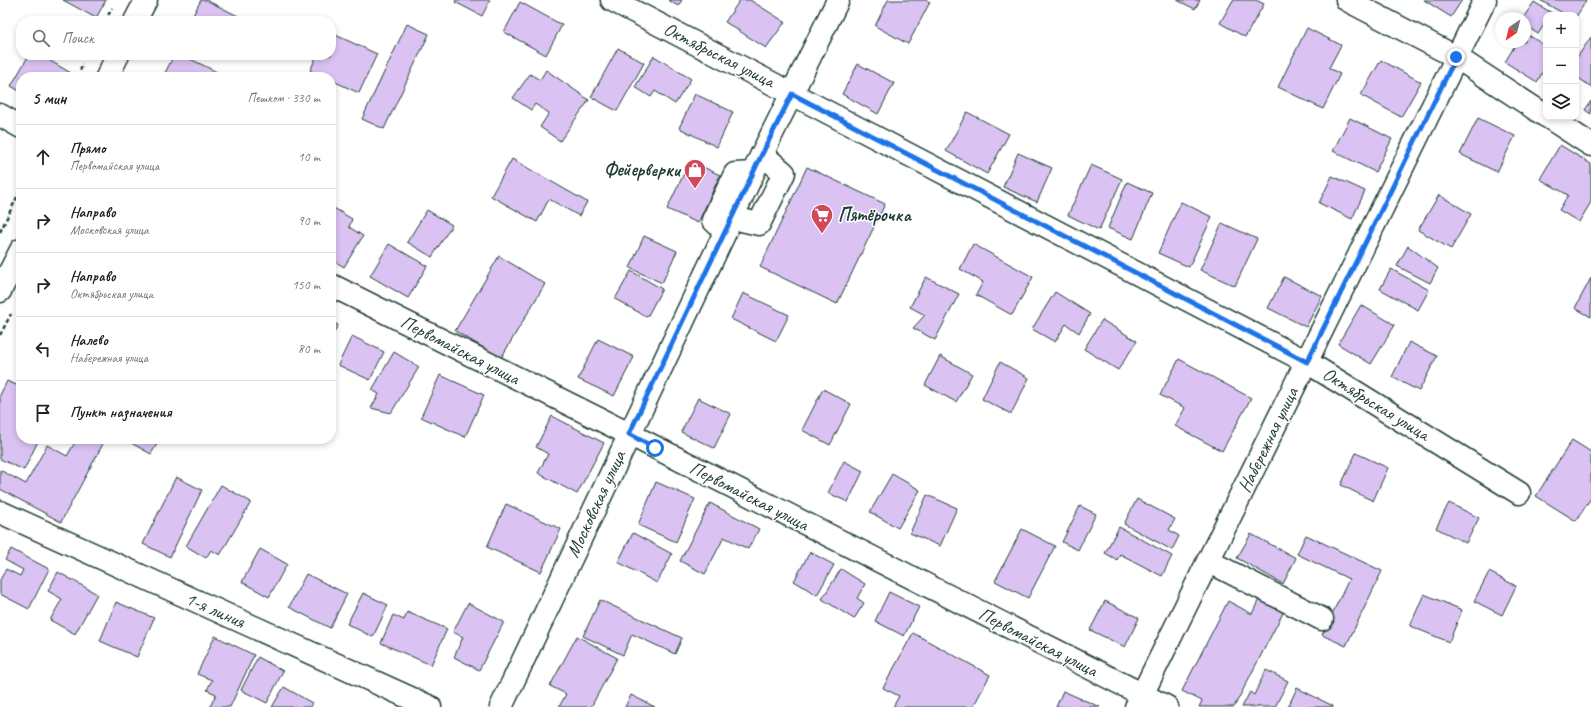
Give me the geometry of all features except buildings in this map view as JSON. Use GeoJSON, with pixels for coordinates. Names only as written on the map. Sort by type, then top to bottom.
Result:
{"type":"FeatureCollection","features":[{"type":"Feature","properties":{"kind":"street"},"geometry":{"type":"LineString","coordinates":[[138,16],[146,0]]}},
{"type":"Feature","properties":{"kind":"street","name":"Октябрьская улица"},"geometry":{"type":"LineString","coordinates":[[612,0],[1307,362],[1519,493]]}},
{"type":"Feature","properties":{"kind":"street"},"geometry":{"type":"LineString","coordinates":[[762,154],[784,173],[759,224],[729,225],[713,220],[735,174],[753,173],[762,154],[838,0]]}},
{"type":"Feature","properties":{"kind":"street"},"geometry":{"type":"LineString","coordinates":[[1347,0],[1456,57],[1543,113]]}},
{"type":"Feature","properties":{"kind":"street","name":"Набережная улица"},"geometry":{"type":"LineString","coordinates":[[1139,701],[1485,0]]}},
{"type":"Feature","properties":{"kind":"street"},"geometry":{"type":"LineString","coordinates":[[110,72],[116,60]]}},
{"type":"Feature","properties":{"kind":"street"},"geometry":{"type":"LineString","coordinates":[[0,115],[16,124]]}},
{"type":"Feature","properties":{"kind":"street"},"geometry":{"type":"LineString","coordinates":[[1553,120],[1591,145]]}},
{"type":"Feature","properties":{"kind":"street","name":"Московская улица"},"geometry":{"type":"LineString","coordinates":[[501,707],[729,225]]}},
{"type":"Feature","properties":{"kind":"street"},"geometry":{"type":"LineString","coordinates":[[0,291],[16,260]]}},
{"type":"Feature","properties":{"kind":"street","name":"Первомайская улица"},"geometry":{"type":"LineString","coordinates":[[336,288],[629,434],[1139,701],[1167,707]]}},
{"type":"Feature","properties":{"kind":"street","name":"1-я линия"},"geometry":{"type":"LineString","coordinates":[[0,512],[430,707]]}},
{"type":"Feature","properties":{"kind":"street"},"geometry":{"type":"LineString","coordinates":[[1208,561],[1322,619]]}},
{"type":"Feature","properties":{"kind":"path"},"geometry":{"type":"LineString","coordinates":[[108,16],[112,7]]}},
{"type":"Feature","properties":{"kind":"path"},"geometry":{"type":"LineString","coordinates":[[0,232],[16,200]]}},
{"type":"Feature","properties":{"kind":"place","name":"Фейерверки"},"geometry":{"type":"Point","coordinates":[695,190]}},
{"type":"Feature","properties":{"kind":"place","name":"Пятёрочка"},"geometry":{"type":"Point","coordinates":[822,234]}},
{"type":"Feature","properties":{"kind":"route"},"geometry":{"type":"LineString","coordinates":[[655,448],[629,434],[792,94],[1307,362],[1456,57]]}}]}
